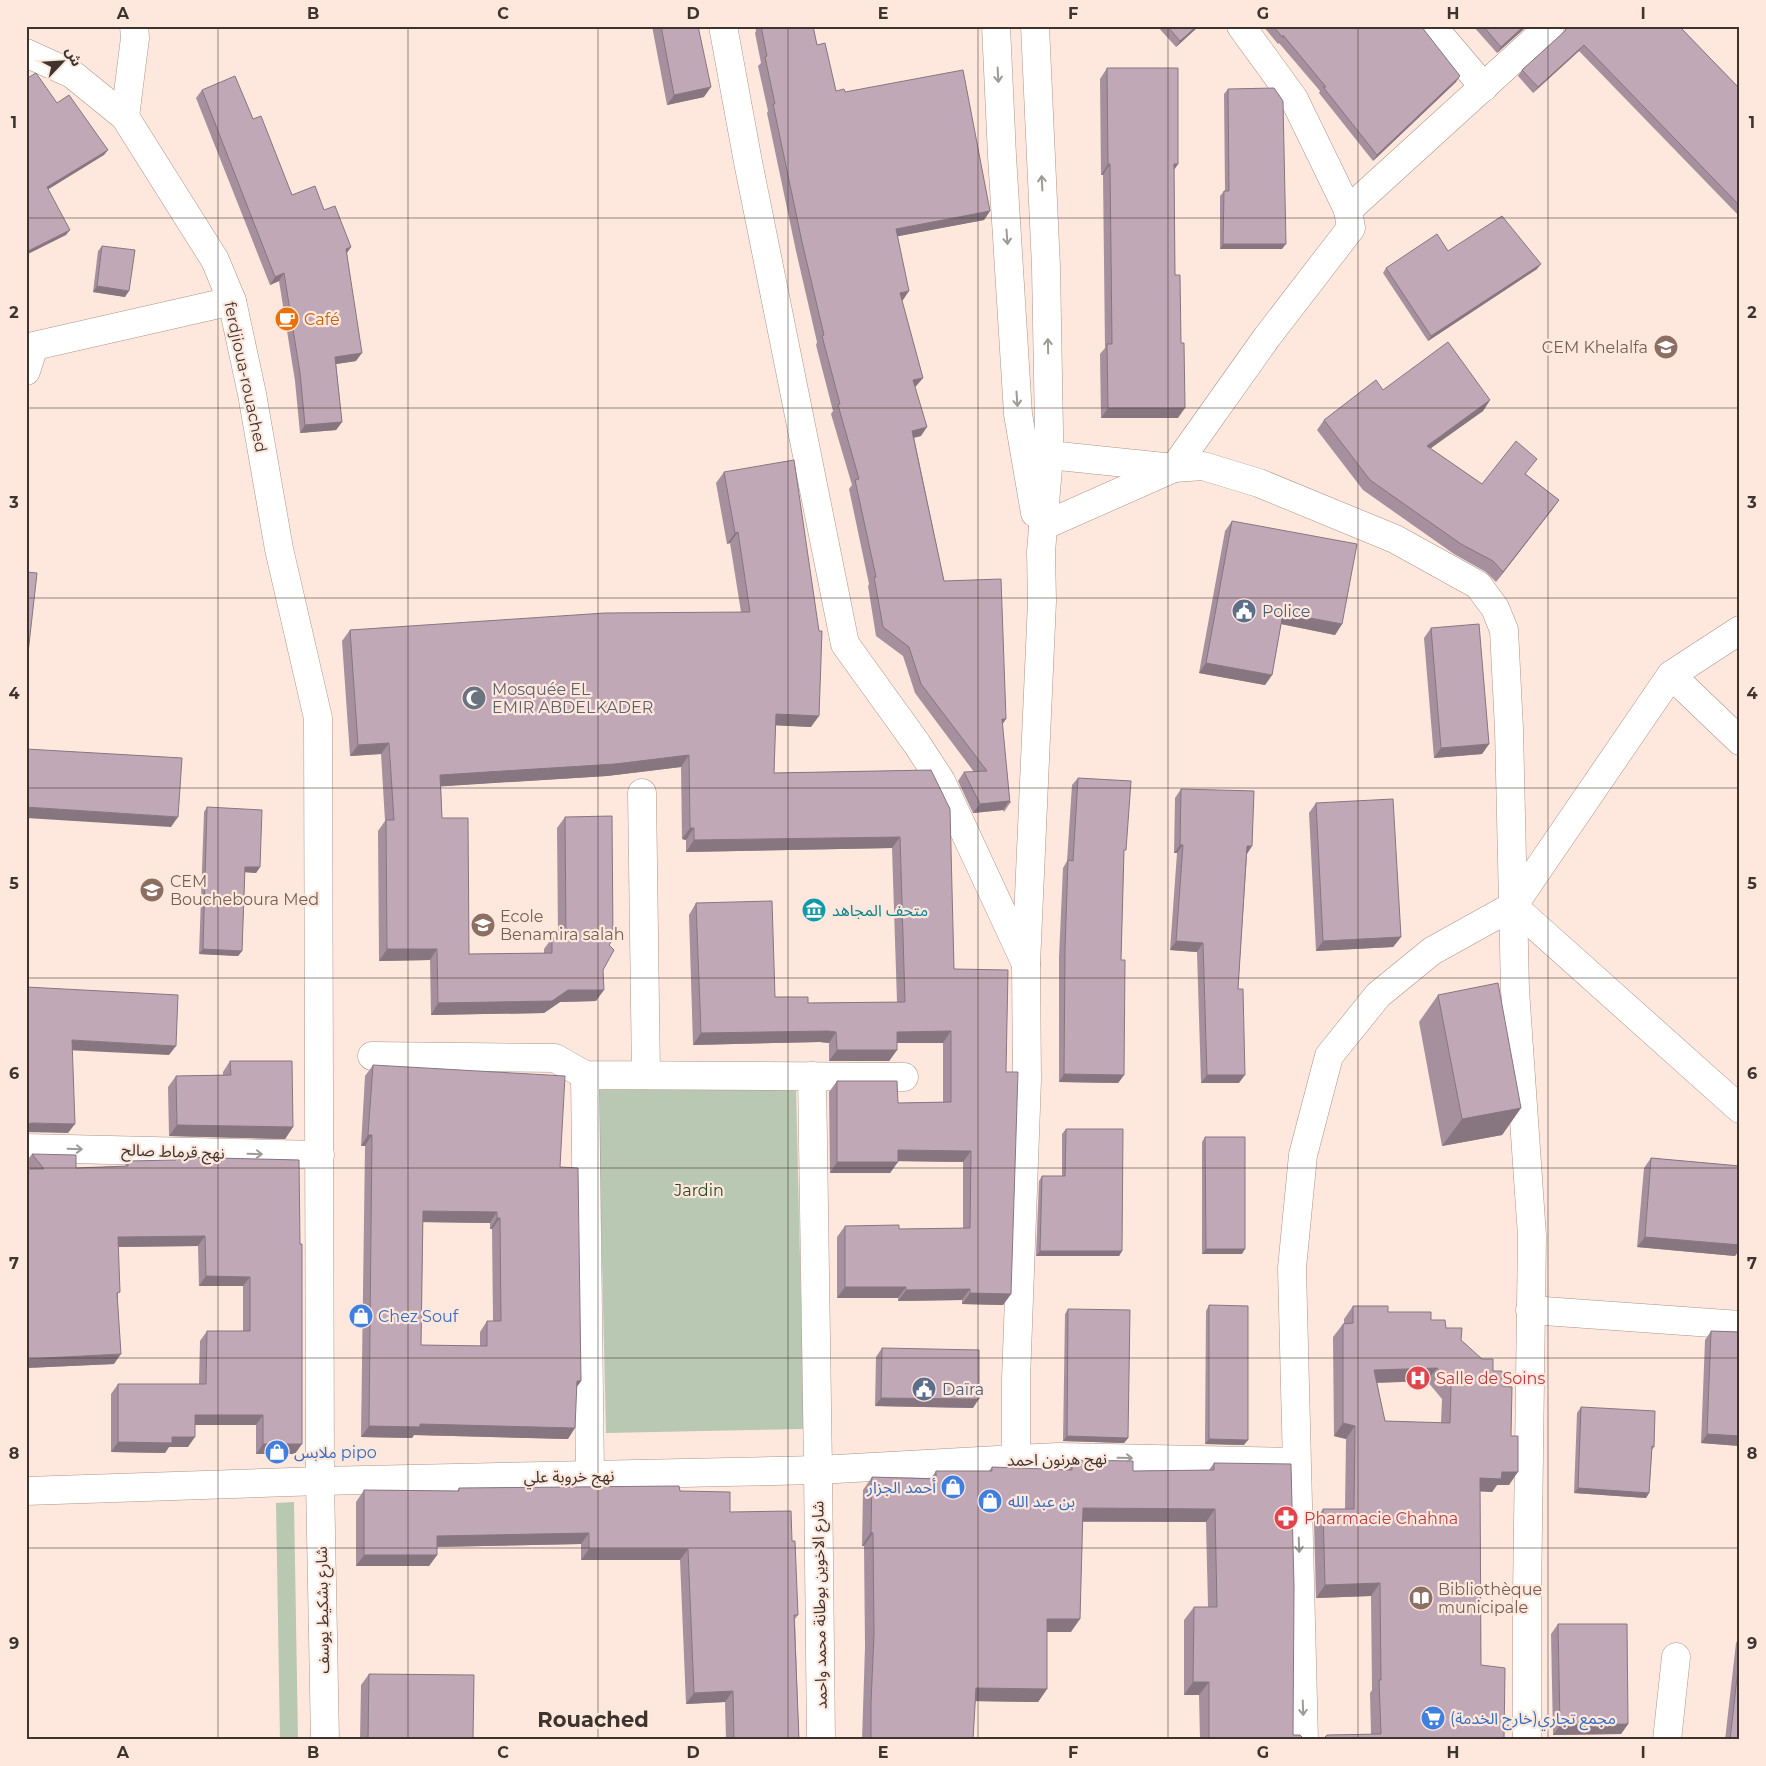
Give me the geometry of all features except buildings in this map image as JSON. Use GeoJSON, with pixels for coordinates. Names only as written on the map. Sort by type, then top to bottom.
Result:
{"type":"FeatureCollection","features":[{"type":"Feature","properties":{"kind":"street"},"geometry":{"type":"LineString","coordinates":[[125,117],[135,38],[134,26]]}},
{"type":"Feature","properties":{"kind":"street"},"geometry":{"type":"LineString","coordinates":[[723,26],[752,182],[845,644],[917,744],[941,781],[1026,964]]}},
{"type":"Feature","properties":{"kind":"street"},"geometry":{"type":"LineString","coordinates":[[996,26],[1018,414],[1042,539]]}},
{"type":"Feature","properties":{"kind":"street"},"geometry":{"type":"LineString","coordinates":[[1016,1459],[1016,1380],[1027,1080],[1026,964],[1042,601],[1042,539],[1049,455],[1046,267],[1035,26]]}},
{"type":"Feature","properties":{"kind":"street"},"geometry":{"type":"LineString","coordinates":[[1042,539],[1174,468],[1267,337],[1351,228],[1348,210],[1294,98],[1241,26]]}},
{"type":"Feature","properties":{"kind":"street"},"geometry":{"type":"LineString","coordinates":[[1432,26],[1484,87]]}},
{"type":"Feature","properties":{"kind":"street"},"geometry":{"type":"LineString","coordinates":[[1348,210],[1550,26]]}},
{"type":"Feature","properties":{"kind":"street","name":"ferdjioua-rouached"},"geometry":{"type":"LineString","coordinates":[[26,53],[72,74],[125,117],[215,260],[232,301],[252,394],[279,549],[318,718],[320,1155]]}},
{"type":"Feature","properties":{"kind":"street"},"geometry":{"type":"LineString","coordinates":[[26,371],[34,346],[232,301]]}},
{"type":"Feature","properties":{"kind":"street"},"geometry":{"type":"LineString","coordinates":[[1049,455],[1174,468],[1203,466],[1259,483],[1395,539],[1478,585],[1495,608],[1504,630],[1509,729],[1515,990],[1532,1236],[1527,1740]]}},
{"type":"Feature","properties":{"kind":"street"},"geometry":{"type":"LineString","coordinates":[[1304,1740],[1292,1268],[1303,1155],[1330,1056],[1378,995],[1432,951],[1513,906],[1671,675],[1740,630]]}},
{"type":"Feature","properties":{"kind":"street"},"geometry":{"type":"LineString","coordinates":[[1671,675],[1740,740]]}},
{"type":"Feature","properties":{"kind":"street"},"geometry":{"type":"LineString","coordinates":[[642,793],[646,1075]]}},
{"type":"Feature","properties":{"kind":"street"},"geometry":{"type":"LineString","coordinates":[[1513,906],[1740,1109]]}},
{"type":"Feature","properties":{"kind":"street"},"geometry":{"type":"LineString","coordinates":[[372,1056],[555,1058],[585,1075],[904,1077]]}},
{"type":"Feature","properties":{"kind":"street"},"geometry":{"type":"LineString","coordinates":[[585,1075],[590,1475]]}},
{"type":"Feature","properties":{"kind":"street","name":"شارع الاخوين بوطانة محمد واحمد"},"geometry":{"type":"LineString","coordinates":[[812,1076],[821,1740]]}},
{"type":"Feature","properties":{"kind":"street","name":"نهج قرماط صالح"},"geometry":{"type":"LineString","coordinates":[[26,1148],[320,1155]]}},
{"type":"Feature","properties":{"kind":"street","name":"شارع بشكيط يوسف"},"geometry":{"type":"LineString","coordinates":[[320,1155],[320,1481],[325,1740]]}},
{"type":"Feature","properties":{"kind":"street"},"geometry":{"type":"LineString","coordinates":[[1530,1310],[1740,1324]]}},
{"type":"Feature","properties":{"kind":"street","name":"نهج هرنون احمد"},"geometry":{"type":"LineString","coordinates":[[818,1470],[1059,1457],[1296,1462]]}},
{"type":"Feature","properties":{"kind":"street","name":"نهج خروبة علي"},"geometry":{"type":"LineString","coordinates":[[26,1491],[320,1481],[818,1470]]}},
{"type":"Feature","properties":{"kind":"street"},"geometry":{"type":"LineString","coordinates":[[1667,1740],[1676,1658]]}},
{"type":"Feature","properties":{"kind":"green space","name":"Jardin"},"geometry":{"type":"Polygon","coordinates":[[[796,1086],[804,1429],[606,1433],[598,1090],[796,1086]]]}},
{"type":"Feature","properties":{"kind":"green space"},"geometry":{"type":"Polygon","coordinates":[[[294,1502],[298,1740],[280,1740],[276,1503],[294,1502]]]}},
{"type":"Feature","properties":{"kind":"place","name":"Café"},"geometry":{"type":"Point","coordinates":[287,319]}},
{"type":"Feature","properties":{"kind":"place","name":"CEM Khelalfa"},"geometry":{"type":"Point","coordinates":[1666,347]}},
{"type":"Feature","properties":{"kind":"place","name":"Police"},"geometry":{"type":"Point","coordinates":[1244,611]}},
{"type":"Feature","properties":{"kind":"place","name":"Mosquée EL EMIR ABDELKADER"},"geometry":{"type":"Point","coordinates":[474,698]}},
{"type":"Feature","properties":{"kind":"place","name":"CEM Boucheboura Med"},"geometry":{"type":"Point","coordinates":[152,890]}},
{"type":"Feature","properties":{"kind":"place","name":"متحف المجاهد"},"geometry":{"type":"Point","coordinates":[814,910]}},
{"type":"Feature","properties":{"kind":"place","name":"Ecole Benamira salah"},"geometry":{"type":"Point","coordinates":[483,925]}},
{"type":"Feature","properties":{"kind":"place","name":"Chez Souf"},"geometry":{"type":"Point","coordinates":[361,1316]}},
{"type":"Feature","properties":{"kind":"place","name":"Salle de Soins"},"geometry":{"type":"Point","coordinates":[1418,1378]}},
{"type":"Feature","properties":{"kind":"place","name":"Daïra"},"geometry":{"type":"Point","coordinates":[924,1389]}},
{"type":"Feature","properties":{"kind":"place","name":"ملابس pipo"},"geometry":{"type":"Point","coordinates":[277,1452]}},
{"type":"Feature","properties":{"kind":"place","name":"أحمد الجزار"},"geometry":{"type":"Point","coordinates":[953,1487]}},
{"type":"Feature","properties":{"kind":"place","name":"بن عبد الله"},"geometry":{"type":"Point","coordinates":[990,1501]}},
{"type":"Feature","properties":{"kind":"place","name":"Pharmacie Chahna"},"geometry":{"type":"Point","coordinates":[1286,1518]}},
{"type":"Feature","properties":{"kind":"place","name":"Bibliothèque municipale"},"geometry":{"type":"Point","coordinates":[1421,1598]}},
{"type":"Feature","properties":{"kind":"place","name":"(مجمع تجاري(خارج الخدمة"},"geometry":{"type":"Point","coordinates":[1433,1718]}},
{"type":"Feature","properties":{"kind":"district","name":"Rouached"},"geometry":{"type":"Point","coordinates":[593,1720]}}]}
